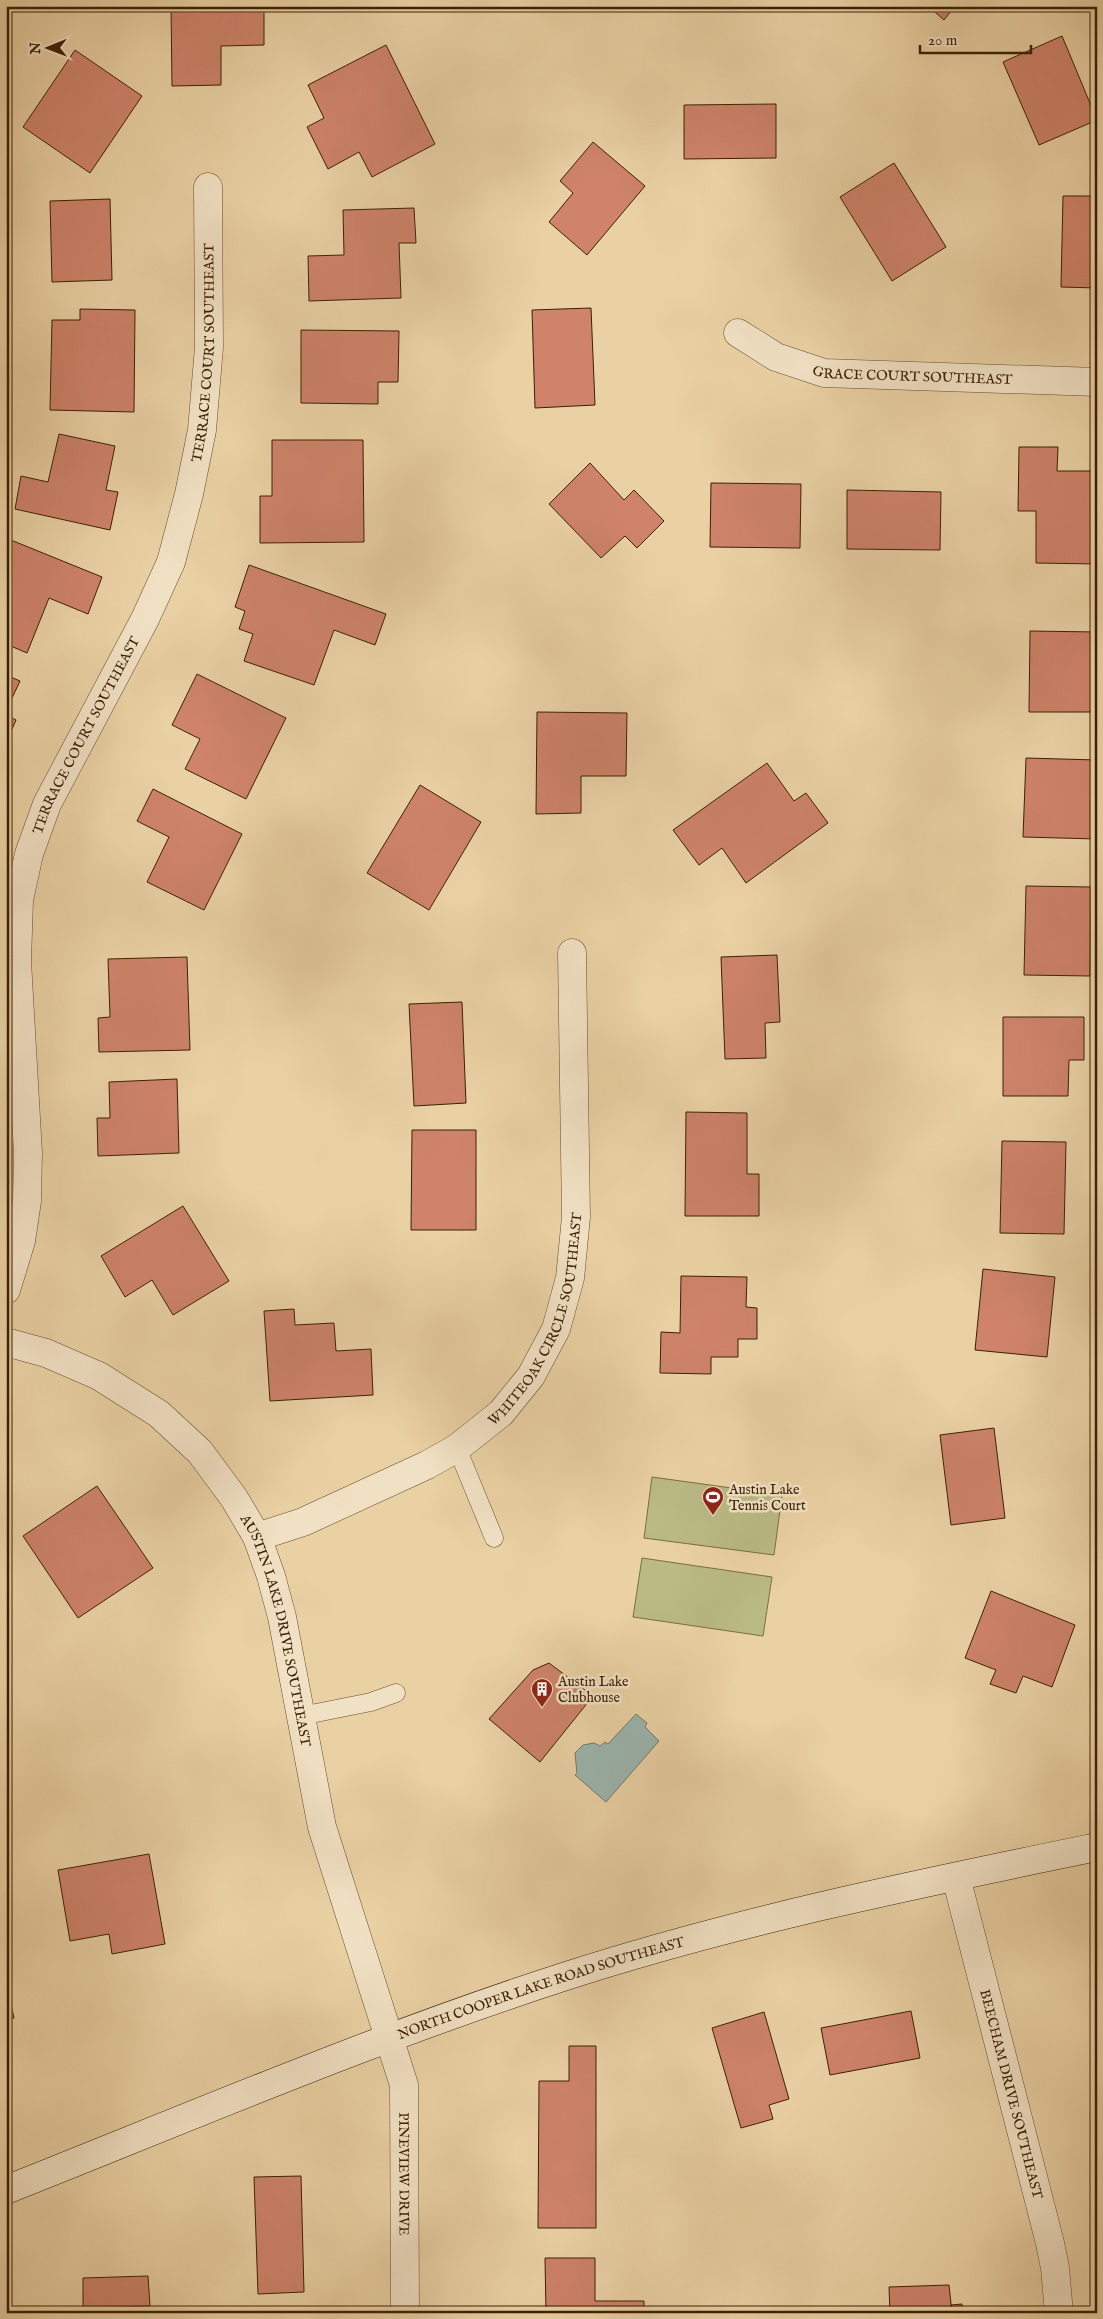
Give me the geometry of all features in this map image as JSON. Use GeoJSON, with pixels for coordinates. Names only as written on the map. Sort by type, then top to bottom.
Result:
{"type":"FeatureCollection","features":[{"type":"Feature","properties":{"kind":"street","name":"TERRACE COURT SOUTHEAST"},"geometry":{"type":"LineString","coordinates":[[6,1290],[21,1241],[27,1201],[28,1154],[17,961],[20,900],[29,854],[47,804],[145,619],[171,562],[189,494],[202,430],[209,347],[208,187]]}},
{"type":"Feature","properties":{"kind":"street","name":"GRACE COURT SOUTHEAST"},"geometry":{"type":"LineString","coordinates":[[738,333],[776,357],[824,373],[1097,382]]}},
{"type":"Feature","properties":{"kind":"street","name":"WHITEOAK CIRCLE SOUTHEAST"},"geometry":{"type":"LineString","coordinates":[[257,1537],[303,1522],[457,1448],[501,1413],[531,1376],[556,1329],[570,1278],[576,1217],[572,953]]}},
{"type":"Feature","properties":{"kind":"street","name":"AUSTIN LAKE DRIVE SOUTHEAST"},"geometry":{"type":"LineString","coordinates":[[6,1342],[46,1353],[99,1376],[159,1414],[200,1452],[234,1498],[257,1537],[271,1576],[282,1617],[322,1827],[390,2037]]}},
{"type":"Feature","properties":{"kind":"street","name":"NORTH COOPER LAKE ROAD SOUTHEAST"},"geometry":{"type":"LineString","coordinates":[[6,2190],[390,2037],[561,1978],[726,1930],[956,1877],[1097,1847]]}},
{"type":"Feature","properties":{"kind":"street","name":"BEECHAM DRIVE SOUTHEAST"},"geometry":{"type":"LineString","coordinates":[[956,1877],[1050,2243],[1055,2268],[1059,2313]]}},
{"type":"Feature","properties":{"kind":"street","name":"PINEVIEW DRIVE"},"geometry":{"type":"LineString","coordinates":[[390,2037],[404,2085],[405,2313]]}},
{"type":"Feature","properties":{"kind":"lane"},"geometry":{"type":"LineString","coordinates":[[457,1448],[494,1538]]}},
{"type":"Feature","properties":{"kind":"lane"},"geometry":{"type":"LineString","coordinates":[[301,1716],[370,1702],[396,1692]]}},
{"type":"Feature","properties":{"kind":"green space","name":"Austin Lake Tennis Court"},"geometry":{"type":"Polygon","coordinates":[[[652,1477],[782,1495],[774,1555],[644,1538],[652,1477]]]}},
{"type":"Feature","properties":{"kind":"green space"},"geometry":{"type":"Polygon","coordinates":[[[642,1558],[772,1577],[763,1636],[633,1617],[642,1558]]]}},
{"type":"Feature","properties":{"kind":"water"},"geometry":{"type":"Polygon","coordinates":[[[636,1714],[647,1723],[645,1727],[659,1741],[606,1802],[575,1775],[577,1773],[575,1753],[583,1745],[594,1743],[600,1746],[605,1742],[608,1744],[636,1714]]]}},
{"type":"Feature","properties":{"kind":"building"},"geometry":{"type":"Polygon","coordinates":[[[171,6],[264,6],[264,45],[221,46],[221,85],[172,86],[171,6]]]}},
{"type":"Feature","properties":{"kind":"building"},"geometry":{"type":"Polygon","coordinates":[[[928,6],[955,6],[944,20],[928,6]]]}},
{"type":"Feature","properties":{"kind":"building"},"geometry":{"type":"Polygon","coordinates":[[[1062,36],[1097,120],[1039,145],[1003,62],[1062,36]]]}},
{"type":"Feature","properties":{"kind":"building"},"geometry":{"type":"Polygon","coordinates":[[[386,45],[435,144],[372,177],[359,152],[328,169],[307,127],[324,118],[308,85],[386,45]]]}},
{"type":"Feature","properties":{"kind":"building"},"geometry":{"type":"Polygon","coordinates":[[[75,50],[142,96],[90,173],[23,127],[75,50]]]}},
{"type":"Feature","properties":{"kind":"building"},"geometry":{"type":"Polygon","coordinates":[[[776,104],[776,158],[684,159],[684,105],[776,104]]]}},
{"type":"Feature","properties":{"kind":"building"},"geometry":{"type":"Polygon","coordinates":[[[593,142],[645,186],[587,255],[549,222],[573,193],[560,181],[593,142]]]}},
{"type":"Feature","properties":{"kind":"building"},"geometry":{"type":"Polygon","coordinates":[[[894,163],[946,247],[892,281],[840,197],[894,163]]]}},
{"type":"Feature","properties":{"kind":"building"},"geometry":{"type":"Polygon","coordinates":[[[1063,196],[1097,196],[1097,288],[1061,287],[1063,196]]]}},
{"type":"Feature","properties":{"kind":"building"},"geometry":{"type":"Polygon","coordinates":[[[110,199],[112,280],[52,282],[50,201],[110,199]]]}},
{"type":"Feature","properties":{"kind":"building"},"geometry":{"type":"Polygon","coordinates":[[[414,208],[416,243],[399,243],[401,298],[309,301],[308,256],[344,255],[343,210],[414,208]]]}},
{"type":"Feature","properties":{"kind":"building"},"geometry":{"type":"Polygon","coordinates":[[[591,308],[595,405],[535,408],[532,310],[591,308]]]}},
{"type":"Feature","properties":{"kind":"building"},"geometry":{"type":"Polygon","coordinates":[[[80,309],[135,310],[134,412],[50,410],[52,320],[80,320],[80,309]]]}},
{"type":"Feature","properties":{"kind":"building"},"geometry":{"type":"Polygon","coordinates":[[[301,330],[399,331],[398,382],[378,382],[378,404],[301,403],[301,330]]]}},
{"type":"Feature","properties":{"kind":"building"},"geometry":{"type":"Polygon","coordinates":[[[59,434],[115,446],[106,490],[118,492],[110,530],[15,509],[21,476],[48,482],[59,434]]]}},
{"type":"Feature","properties":{"kind":"building"},"geometry":{"type":"Polygon","coordinates":[[[272,440],[363,440],[364,542],[260,543],[260,496],[272,496],[272,440]]]}},
{"type":"Feature","properties":{"kind":"building"},"geometry":{"type":"Polygon","coordinates":[[[1019,447],[1058,447],[1057,471],[1096,471],[1097,564],[1036,563],[1036,511],[1018,511],[1019,447]]]}},
{"type":"Feature","properties":{"kind":"building"},"geometry":{"type":"Polygon","coordinates":[[[590,463],[624,500],[634,490],[664,521],[637,548],[625,536],[601,558],[549,504],[590,463]]]}},
{"type":"Feature","properties":{"kind":"building"},"geometry":{"type":"Polygon","coordinates":[[[711,483],[801,484],[800,548],[710,547],[711,483]]]}},
{"type":"Feature","properties":{"kind":"building"},"geometry":{"type":"Polygon","coordinates":[[[847,490],[941,492],[940,550],[847,549],[847,490]]]}},
{"type":"Feature","properties":{"kind":"building"},"geometry":{"type":"Polygon","coordinates":[[[6,538],[102,577],[88,614],[49,598],[27,653],[6,644],[6,538]]]}},
{"type":"Feature","properties":{"kind":"building"},"geometry":{"type":"Polygon","coordinates":[[[249,565],[386,614],[375,645],[334,630],[314,685],[244,661],[253,634],[239,629],[245,611],[235,607],[249,565]]]}},
{"type":"Feature","properties":{"kind":"building"},"geometry":{"type":"Polygon","coordinates":[[[1030,631],[1097,632],[1097,712],[1029,712],[1030,631]]]}},
{"type":"Feature","properties":{"kind":"building"},"geometry":{"type":"Polygon","coordinates":[[[197,674],[286,718],[246,799],[185,769],[200,739],[172,725],[197,674]]]}},
{"type":"Feature","properties":{"kind":"building"},"geometry":{"type":"Polygon","coordinates":[[[6,675],[20,681],[6,711],[6,675]]]}},
{"type":"Feature","properties":{"kind":"building"},"geometry":{"type":"Polygon","coordinates":[[[537,712],[627,713],[626,776],[581,776],[581,813],[536,814],[537,712]]]}},
{"type":"Feature","properties":{"kind":"building"},"geometry":{"type":"Polygon","coordinates":[[[6,715],[16,720],[6,743],[6,715]]]}},
{"type":"Feature","properties":{"kind":"building"},"geometry":{"type":"Polygon","coordinates":[[[1026,758],[1097,760],[1097,839],[1023,837],[1026,758]]]}},
{"type":"Feature","properties":{"kind":"building"},"geometry":{"type":"Polygon","coordinates":[[[767,763],[794,801],[806,793],[828,823],[746,883],[722,848],[699,865],[673,830],[767,763]]]}},
{"type":"Feature","properties":{"kind":"building"},"geometry":{"type":"Polygon","coordinates":[[[420,785],[481,822],[429,910],[367,873],[420,785]]]}},
{"type":"Feature","properties":{"kind":"building"},"geometry":{"type":"Polygon","coordinates":[[[153,789],[242,834],[204,910],[147,882],[169,837],[137,821],[153,789]]]}},
{"type":"Feature","properties":{"kind":"building"},"geometry":{"type":"Polygon","coordinates":[[[1026,886],[1091,887],[1090,976],[1024,975],[1026,886]]]}},
{"type":"Feature","properties":{"kind":"building"},"geometry":{"type":"Polygon","coordinates":[[[777,955],[780,1022],[765,1023],[766,1058],[725,1059],[721,957],[777,955]]]}},
{"type":"Feature","properties":{"kind":"building"},"geometry":{"type":"Polygon","coordinates":[[[187,957],[190,1050],[99,1052],[98,1018],[110,1017],[108,959],[187,957]]]}},
{"type":"Feature","properties":{"kind":"building"},"geometry":{"type":"Polygon","coordinates":[[[462,1002],[466,1103],[414,1106],[409,1004],[462,1002]]]}},
{"type":"Feature","properties":{"kind":"building"},"geometry":{"type":"Polygon","coordinates":[[[1003,1017],[1084,1017],[1084,1060],[1069,1060],[1068,1096],[1003,1096],[1003,1017]]]}},
{"type":"Feature","properties":{"kind":"building"},"geometry":{"type":"Polygon","coordinates":[[[177,1079],[179,1153],[98,1156],[97,1118],[110,1118],[109,1082],[177,1079]]]}},
{"type":"Feature","properties":{"kind":"building"},"geometry":{"type":"Polygon","coordinates":[[[686,1112],[747,1113],[747,1174],[759,1174],[759,1216],[685,1216],[686,1112]]]}},
{"type":"Feature","properties":{"kind":"building"},"geometry":{"type":"Polygon","coordinates":[[[412,1130],[476,1130],[476,1230],[411,1230],[412,1130]]]}},
{"type":"Feature","properties":{"kind":"building"},"geometry":{"type":"Polygon","coordinates":[[[1002,1141],[1066,1142],[1064,1234],[1000,1233],[1002,1141]]]}},
{"type":"Feature","properties":{"kind":"building"},"geometry":{"type":"Polygon","coordinates":[[[183,1206],[229,1281],[173,1315],[152,1280],[125,1297],[101,1256],[183,1206]]]}},
{"type":"Feature","properties":{"kind":"building"},"geometry":{"type":"Polygon","coordinates":[[[983,1269],[1055,1277],[1047,1357],[975,1350],[983,1269]]]}},
{"type":"Feature","properties":{"kind":"building"},"geometry":{"type":"Polygon","coordinates":[[[681,1276],[747,1277],[746,1307],[757,1308],[757,1339],[738,1339],[738,1357],[711,1357],[711,1374],[660,1373],[661,1332],[680,1333],[681,1276]]]}},
{"type":"Feature","properties":{"kind":"building"},"geometry":{"type":"Polygon","coordinates":[[[294,1309],[295,1325],[334,1323],[336,1351],[371,1349],[373,1395],[270,1401],[264,1311],[294,1309]]]}},
{"type":"Feature","properties":{"kind":"building"},"geometry":{"type":"Polygon","coordinates":[[[994,1428],[1005,1518],[951,1525],[940,1435],[994,1428]]]}},
{"type":"Feature","properties":{"kind":"building"},"geometry":{"type":"Polygon","coordinates":[[[6,1451],[11,1452],[6,1472],[6,1451]]]}},
{"type":"Feature","properties":{"kind":"building"},"geometry":{"type":"Polygon","coordinates":[[[97,1486],[153,1568],[78,1618],[23,1536],[97,1486]]]}},
{"type":"Feature","properties":{"kind":"building"},"geometry":{"type":"Polygon","coordinates":[[[991,1591],[1075,1625],[1052,1687],[1023,1676],[1016,1693],[990,1684],[996,1670],[965,1658],[991,1591]]]}},
{"type":"Feature","properties":{"kind":"building","name":"Austin Lake Clubhouse"},"geometry":{"type":"Polygon","coordinates":[[[549,1663],[593,1696],[540,1762],[489,1719],[533,1670],[549,1663]]]}},
{"type":"Feature","properties":{"kind":"building"},"geometry":{"type":"Polygon","coordinates":[[[149,1854],[165,1944],[112,1954],[109,1934],[70,1941],[58,1870],[149,1854]]]}},
{"type":"Feature","properties":{"kind":"building"},"geometry":{"type":"Polygon","coordinates":[[[6,1982],[14,2018],[6,2020],[6,1982]]]}},
{"type":"Feature","properties":{"kind":"building"},"geometry":{"type":"Polygon","coordinates":[[[911,2011],[920,2058],[830,2075],[821,2028],[911,2011]]]}},
{"type":"Feature","properties":{"kind":"building"},"geometry":{"type":"Polygon","coordinates":[[[764,2012],[789,2099],[769,2105],[773,2119],[741,2128],[712,2028],[764,2012]]]}},
{"type":"Feature","properties":{"kind":"building"},"geometry":{"type":"Polygon","coordinates":[[[569,2046],[596,2046],[596,2228],[538,2228],[539,2081],[569,2081],[569,2046]]]}},
{"type":"Feature","properties":{"kind":"building"},"geometry":{"type":"Polygon","coordinates":[[[301,2176],[304,2292],[258,2294],[254,2177],[301,2176]]]}},
{"type":"Feature","properties":{"kind":"building"},"geometry":{"type":"Polygon","coordinates":[[[545,2258],[595,2258],[595,2301],[644,2301],[644,2313],[546,2313],[545,2258]]]}},
{"type":"Feature","properties":{"kind":"building"},"geometry":{"type":"Polygon","coordinates":[[[148,2276],[150,2306],[83,2308],[83,2278],[148,2276]]]}},
{"type":"Feature","properties":{"kind":"building"},"geometry":{"type":"Polygon","coordinates":[[[949,2285],[952,2313],[890,2313],[889,2287],[949,2285]]]}},
{"type":"Feature","properties":{"kind":"building"},"geometry":{"type":"Polygon","coordinates":[[[962,2304],[962,2313],[952,2313],[951,2305],[962,2304]]]}},
{"type":"Feature","properties":{"kind":"building"},"geometry":{"type":"Polygon","coordinates":[[[12,2307],[13,2313],[6,2313],[6,2309],[12,2307]]]}},
{"type":"Feature","properties":{"kind":"place","name":"Austin Lake Tennis Court"},"geometry":{"type":"Point","coordinates":[713,1516]}},
{"type":"Feature","properties":{"kind":"place","name":"Austin Lake Clubhouse"},"geometry":{"type":"Point","coordinates":[542,1708]}}]}
